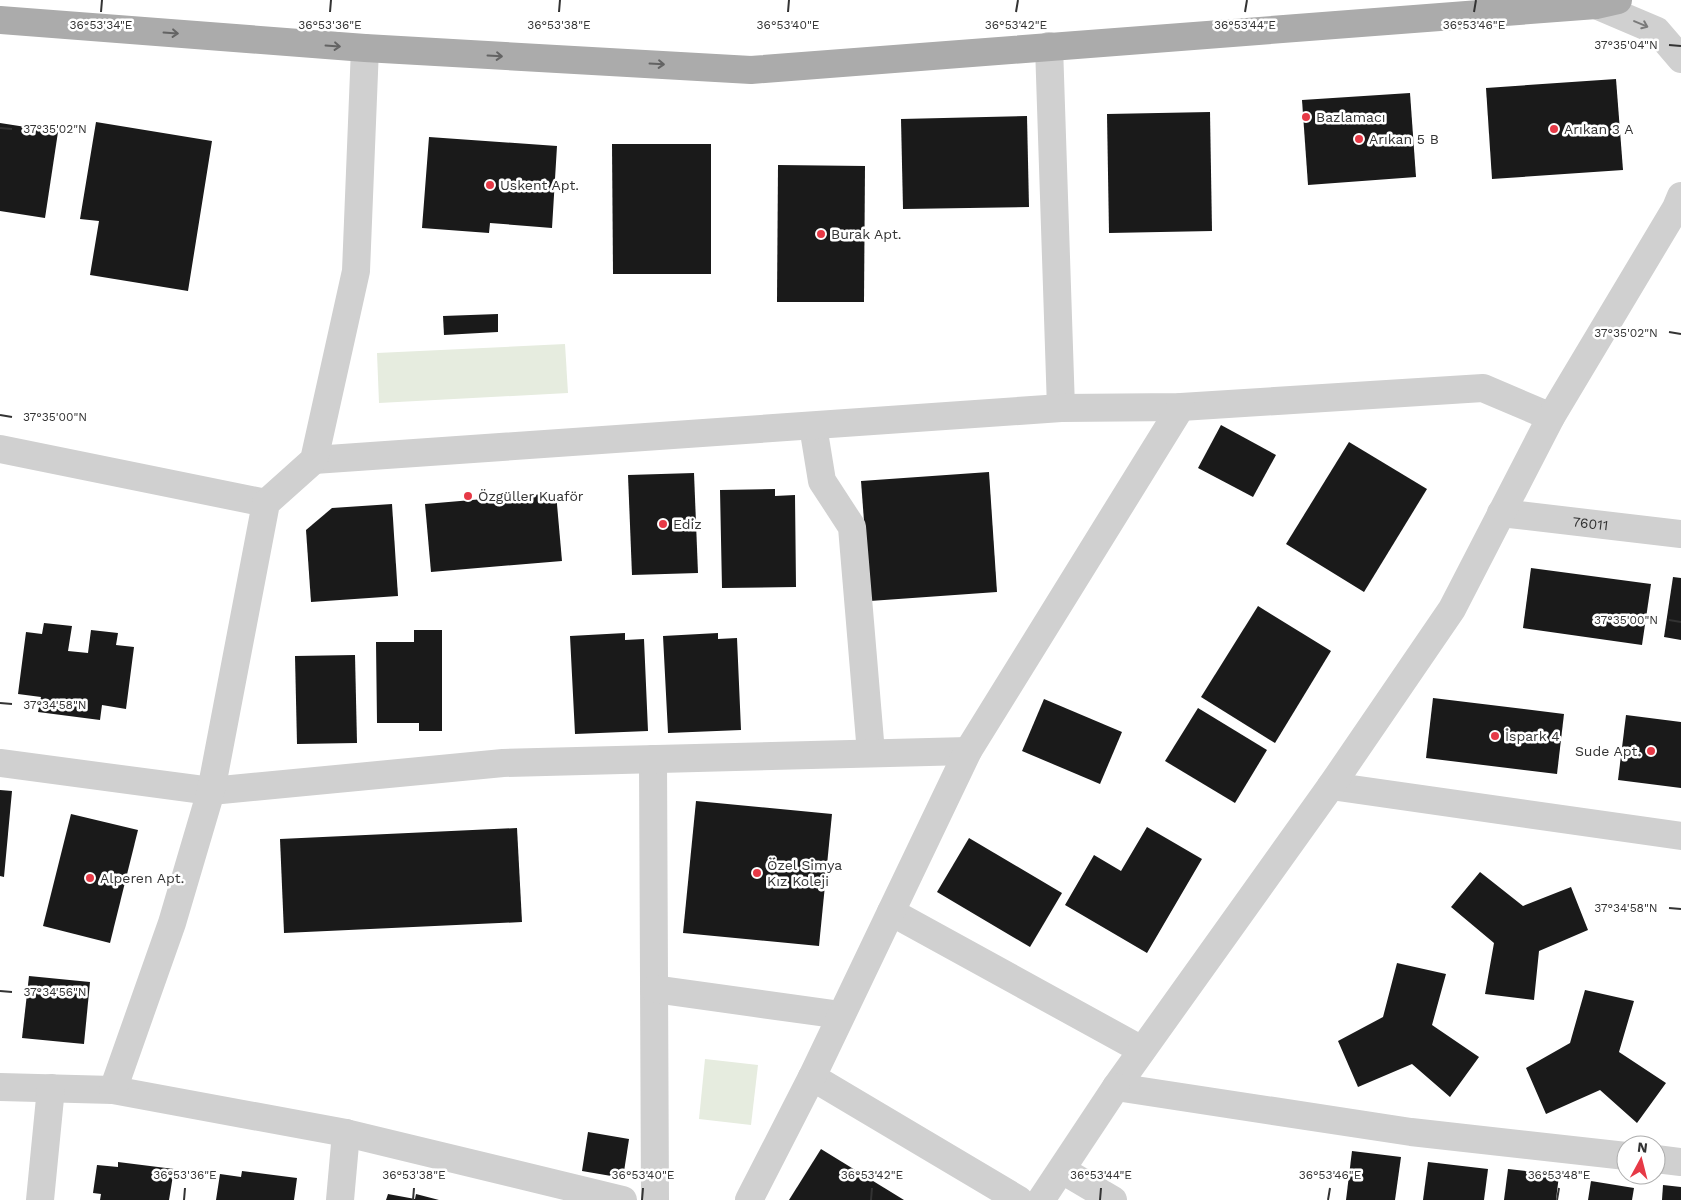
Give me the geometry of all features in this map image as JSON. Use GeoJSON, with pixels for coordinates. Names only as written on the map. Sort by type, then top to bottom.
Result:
{"type":"FeatureCollection","features":[{"type":"Feature","properties":{"kind":"main road"},"geometry":{"type":"LineString","coordinates":[[0,20],[365,48],[752,70],[1607,2]]}},
{"type":"Feature","properties":{"kind":"street"},"geometry":{"type":"LineString","coordinates":[[1607,2],[1657,30],[1681,59]]}},
{"type":"Feature","properties":{"kind":"street"},"geometry":{"type":"LineString","coordinates":[[1049,46],[1061,408]]}},
{"type":"Feature","properties":{"kind":"street"},"geometry":{"type":"LineString","coordinates":[[113,1090],[172,923],[211,791],[266,503],[314,460],[356,271],[365,48]]}},
{"type":"Feature","properties":{"kind":"street"},"geometry":{"type":"LineString","coordinates":[[1041,1200],[1116,1087],[1331,786],[1452,609],[1500,513],[1552,417],[1676,208],[1681,196]]}},
{"type":"Feature","properties":{"kind":"street"},"geometry":{"type":"LineString","coordinates":[[314,460],[1061,408],[1181,407],[1483,388],[1552,417]]}},
{"type":"Feature","properties":{"kind":"street"},"geometry":{"type":"LineString","coordinates":[[749,1200],[812,1077],[968,751],[1181,407]]}},
{"type":"Feature","properties":{"kind":"street"},"geometry":{"type":"LineString","coordinates":[[813,426],[822,481],[852,527],[872,753]]}},
{"type":"Feature","properties":{"kind":"street"},"geometry":{"type":"LineString","coordinates":[[0,449],[266,503]]}},
{"type":"Feature","properties":{"kind":"street","name":"76011"},"geometry":{"type":"LineString","coordinates":[[1500,513],[1681,534]]}},
{"type":"Feature","properties":{"kind":"street"},"geometry":{"type":"LineString","coordinates":[[0,763],[211,791],[503,763],[968,751]]}},
{"type":"Feature","properties":{"kind":"street"},"geometry":{"type":"LineString","coordinates":[[653,759],[655,1200]]}},
{"type":"Feature","properties":{"kind":"street"},"geometry":{"type":"LineString","coordinates":[[1331,786],[1681,836]]}},
{"type":"Feature","properties":{"kind":"street"},"geometry":{"type":"LineString","coordinates":[[891,912],[1142,1050]]}},
{"type":"Feature","properties":{"kind":"street"},"geometry":{"type":"LineString","coordinates":[[654,989],[841,1015]]}},
{"type":"Feature","properties":{"kind":"street"},"geometry":{"type":"LineString","coordinates":[[812,1077],[1019,1200]]}},
{"type":"Feature","properties":{"kind":"street"},"geometry":{"type":"LineString","coordinates":[[0,1086],[113,1090],[346,1133],[623,1200]]}},
{"type":"Feature","properties":{"kind":"street"},"geometry":{"type":"LineString","coordinates":[[1116,1087],[1411,1132],[1616,1155]]}},
{"type":"Feature","properties":{"kind":"street"},"geometry":{"type":"LineString","coordinates":[[40,1200],[51,1088]]}},
{"type":"Feature","properties":{"kind":"street"},"geometry":{"type":"LineString","coordinates":[[340,1200],[346,1133]]}},
{"type":"Feature","properties":{"kind":"street"},"geometry":{"type":"LineString","coordinates":[[1666,1160],[1681,1162]]}},
{"type":"Feature","properties":{"kind":"street"},"geometry":{"type":"LineString","coordinates":[[1062,1170],[1112,1200]]}},
{"type":"Feature","properties":{"kind":"shaded area"},"geometry":{"type":"Polygon","coordinates":[[[565,344],[568,393],[379,403],[377,353],[565,344]]]}},
{"type":"Feature","properties":{"kind":"shaded area"},"geometry":{"type":"Polygon","coordinates":[[[705,1059],[758,1065],[751,1125],[699,1119],[705,1059]]]}},
{"type":"Feature","properties":{"kind":"building","name":"Arıkan 3 A"},"geometry":{"type":"Polygon","coordinates":[[[1616,79],[1623,170],[1492,179],[1486,88],[1616,79]]]}},
{"type":"Feature","properties":{"kind":"building","name":"Arıkan 5 B"},"geometry":{"type":"Polygon","coordinates":[[[1410,93],[1416,177],[1308,185],[1302,100],[1410,93]]]}},
{"type":"Feature","properties":{"kind":"building"},"geometry":{"type":"Polygon","coordinates":[[[1210,112],[1212,231],[1109,233],[1107,114],[1210,112]]]}},
{"type":"Feature","properties":{"kind":"building"},"geometry":{"type":"Polygon","coordinates":[[[1027,116],[1029,207],[903,209],[901,119],[1027,116]]]}},
{"type":"Feature","properties":{"kind":"building"},"geometry":{"type":"Polygon","coordinates":[[[96,122],[212,141],[188,291],[90,275],[99,221],[80,219],[96,122]]]}},
{"type":"Feature","properties":{"kind":"building"},"geometry":{"type":"Polygon","coordinates":[[[0,123],[58,132],[45,218],[0,211],[0,123]]]}},
{"type":"Feature","properties":{"kind":"building","name":"Uskent Apt."},"geometry":{"type":"Polygon","coordinates":[[[429,137],[557,146],[552,228],[490,223],[489,233],[422,228],[429,137]]]}},
{"type":"Feature","properties":{"kind":"building"},"geometry":{"type":"Polygon","coordinates":[[[612,144],[711,144],[711,274],[613,274],[612,144]]]}},
{"type":"Feature","properties":{"kind":"building","name":"Burak Apt."},"geometry":{"type":"Polygon","coordinates":[[[778,165],[865,166],[864,302],[777,302],[778,165]]]}},
{"type":"Feature","properties":{"kind":"building"},"geometry":{"type":"Polygon","coordinates":[[[498,314],[498,332],[444,335],[443,316],[498,314]]]}},
{"type":"Feature","properties":{"kind":"building"},"geometry":{"type":"Polygon","coordinates":[[[1221,425],[1276,455],[1253,497],[1198,468],[1221,425]]]}},
{"type":"Feature","properties":{"kind":"building"},"geometry":{"type":"Polygon","coordinates":[[[1349,442],[1427,489],[1364,592],[1286,544],[1349,442]]]}},
{"type":"Feature","properties":{"kind":"building"},"geometry":{"type":"Polygon","coordinates":[[[989,472],[997,592],[870,601],[861,481],[989,472]]]}},
{"type":"Feature","properties":{"kind":"building","name":"Ediz"},"geometry":{"type":"Polygon","coordinates":[[[694,473],[698,573],[632,575],[628,475],[694,473]]]}},
{"type":"Feature","properties":{"kind":"building"},"geometry":{"type":"Polygon","coordinates":[[[775,489],[775,496],[795,495],[796,587],[722,588],[720,490],[775,489]]]}},
{"type":"Feature","properties":{"kind":"building"},"geometry":{"type":"Polygon","coordinates":[[[556,493],[562,561],[431,572],[425,504],[556,493]]]}},
{"type":"Feature","properties":{"kind":"building"},"geometry":{"type":"Polygon","coordinates":[[[392,504],[398,596],[311,602],[306,530],[332,508],[392,504]]]}},
{"type":"Feature","properties":{"kind":"building"},"geometry":{"type":"Polygon","coordinates":[[[1531,568],[1651,584],[1642,645],[1523,628],[1531,568]]]}},
{"type":"Feature","properties":{"kind":"building"},"geometry":{"type":"Polygon","coordinates":[[[1673,577],[1681,578],[1681,640],[1664,637],[1673,577]]]}},
{"type":"Feature","properties":{"kind":"building"},"geometry":{"type":"Polygon","coordinates":[[[1258,606],[1331,651],[1275,743],[1201,697],[1258,606]]]}},
{"type":"Feature","properties":{"kind":"building"},"geometry":{"type":"Polygon","coordinates":[[[44,623],[72,626],[68,651],[88,653],[91,630],[118,633],[116,645],[134,647],[126,709],[102,705],[100,720],[38,712],[41,697],[18,694],[26,632],[42,634],[44,623]]]}},
{"type":"Feature","properties":{"kind":"building"},"geometry":{"type":"Polygon","coordinates":[[[414,630],[442,630],[442,731],[419,731],[419,723],[377,723],[376,642],[414,642],[414,630]]]}},
{"type":"Feature","properties":{"kind":"building"},"geometry":{"type":"Polygon","coordinates":[[[625,633],[625,640],[644,639],[648,731],[575,734],[570,636],[625,633]]]}},
{"type":"Feature","properties":{"kind":"building"},"geometry":{"type":"Polygon","coordinates":[[[718,633],[718,639],[737,638],[741,730],[668,733],[663,636],[718,633]]]}},
{"type":"Feature","properties":{"kind":"building"},"geometry":{"type":"Polygon","coordinates":[[[355,655],[357,743],[297,744],[295,656],[355,655]]]}},
{"type":"Feature","properties":{"kind":"building","name":"İspark 4"},"geometry":{"type":"Polygon","coordinates":[[[1433,698],[1564,714],[1557,774],[1426,758],[1433,698]]]}},
{"type":"Feature","properties":{"kind":"building"},"geometry":{"type":"Polygon","coordinates":[[[1044,699],[1122,732],[1100,784],[1022,751],[1044,699]]]}},
{"type":"Feature","properties":{"kind":"building"},"geometry":{"type":"Polygon","coordinates":[[[1198,708],[1267,750],[1235,803],[1165,761],[1198,708]]]}},
{"type":"Feature","properties":{"kind":"building","name":"Sude Apt."},"geometry":{"type":"Polygon","coordinates":[[[1626,715],[1681,722],[1681,788],[1618,780],[1626,715]]]}},
{"type":"Feature","properties":{"kind":"building"},"geometry":{"type":"Polygon","coordinates":[[[0,790],[12,791],[4,877],[0,876],[0,790]]]}},
{"type":"Feature","properties":{"kind":"building","name":"Özel Simya Kız Koleji"},"geometry":{"type":"Polygon","coordinates":[[[696,801],[832,814],[819,946],[683,933],[696,801]]]}},
{"type":"Feature","properties":{"kind":"building","name":"Alperen Apt."},"geometry":{"type":"Polygon","coordinates":[[[71,814],[138,830],[110,943],[43,926],[71,814]]]}},
{"type":"Feature","properties":{"kind":"building"},"geometry":{"type":"Polygon","coordinates":[[[1147,827],[1202,859],[1147,953],[1065,905],[1094,855],[1121,871],[1147,827]]]}},
{"type":"Feature","properties":{"kind":"building"},"geometry":{"type":"Polygon","coordinates":[[[517,828],[522,922],[284,933],[280,839],[517,828]]]}},
{"type":"Feature","properties":{"kind":"building"},"geometry":{"type":"Polygon","coordinates":[[[969,838],[1062,893],[1030,947],[937,892],[969,838]]]}},
{"type":"Feature","properties":{"kind":"building"},"geometry":{"type":"Polygon","coordinates":[[[1480,872],[1523,906],[1571,887],[1588,930],[1539,951],[1534,1000],[1485,994],[1494,943],[1451,907],[1480,872]]]}},
{"type":"Feature","properties":{"kind":"building"},"geometry":{"type":"Polygon","coordinates":[[[1397,963],[1446,974],[1432,1025],[1479,1057],[1450,1097],[1412,1064],[1358,1087],[1338,1041],[1383,1017],[1397,963]]]}},
{"type":"Feature","properties":{"kind":"building"},"geometry":{"type":"Polygon","coordinates":[[[29,976],[90,982],[84,1044],[22,1038],[29,976]]]}},
{"type":"Feature","properties":{"kind":"building"},"geometry":{"type":"Polygon","coordinates":[[[1585,990],[1634,1001],[1619,1052],[1666,1083],[1637,1123],[1600,1090],[1546,1114],[1526,1068],[1570,1043],[1585,990]]]}},
{"type":"Feature","properties":{"kind":"building"},"geometry":{"type":"Polygon","coordinates":[[[588,1132],[629,1139],[623,1178],[582,1171],[588,1132]]]}},
{"type":"Feature","properties":{"kind":"building"},"geometry":{"type":"Polygon","coordinates":[[[821,1149],[904,1200],[789,1200],[821,1149]]]}},
{"type":"Feature","properties":{"kind":"building"},"geometry":{"type":"Polygon","coordinates":[[[1352,1151],[1401,1157],[1395,1200],[1346,1200],[1352,1151]]]}},
{"type":"Feature","properties":{"kind":"building"},"geometry":{"type":"Polygon","coordinates":[[[118,1162],[174,1169],[169,1200],[100,1200],[101,1194],[93,1193],[97,1165],[118,1167],[118,1162]]]}},
{"type":"Feature","properties":{"kind":"building"},"geometry":{"type":"Polygon","coordinates":[[[1428,1162],[1488,1169],[1484,1200],[1423,1200],[1428,1162]]]}},
{"type":"Feature","properties":{"kind":"building"},"geometry":{"type":"Polygon","coordinates":[[[1508,1169],[1559,1175],[1556,1200],[1504,1200],[1508,1169]]]}},
{"type":"Feature","properties":{"kind":"building"},"geometry":{"type":"Polygon","coordinates":[[[242,1171],[297,1178],[294,1200],[216,1200],[220,1174],[241,1177],[242,1171]]]}},
{"type":"Feature","properties":{"kind":"building"},"geometry":{"type":"Polygon","coordinates":[[[1591,1181],[1634,1188],[1632,1200],[1588,1200],[1591,1181]]]}},
{"type":"Feature","properties":{"kind":"building"},"geometry":{"type":"Polygon","coordinates":[[[1663,1185],[1681,1187],[1681,1200],[1662,1200],[1663,1185]]]}},
{"type":"Feature","properties":{"kind":"building"},"geometry":{"type":"Polygon","coordinates":[[[388,1194],[415,1199],[416,1194],[439,1200],[386,1200],[388,1194]]]}},
{"type":"Feature","properties":{"kind":"place","name":"Bazlamacı"},"geometry":{"type":"Point","coordinates":[1306,117]}},
{"type":"Feature","properties":{"kind":"place","name":"Arıkan 3 A"},"geometry":{"type":"Point","coordinates":[1554,129]}},
{"type":"Feature","properties":{"kind":"place","name":"Arıkan 5 B"},"geometry":{"type":"Point","coordinates":[1359,139]}},
{"type":"Feature","properties":{"kind":"place","name":"Uskent Apt."},"geometry":{"type":"Point","coordinates":[490,185]}},
{"type":"Feature","properties":{"kind":"place","name":"Burak Apt."},"geometry":{"type":"Point","coordinates":[821,234]}},
{"type":"Feature","properties":{"kind":"place","name":"Özgüller Kuaför"},"geometry":{"type":"Point","coordinates":[468,496]}},
{"type":"Feature","properties":{"kind":"place","name":"Ediz"},"geometry":{"type":"Point","coordinates":[663,524]}},
{"type":"Feature","properties":{"kind":"place","name":"İspark 4"},"geometry":{"type":"Point","coordinates":[1495,736]}},
{"type":"Feature","properties":{"kind":"place","name":"Sude Apt."},"geometry":{"type":"Point","coordinates":[1651,751]}},
{"type":"Feature","properties":{"kind":"place","name":"Özel Simya Kız Koleji"},"geometry":{"type":"Point","coordinates":[757,873]}},
{"type":"Feature","properties":{"kind":"place","name":"Alperen Apt."},"geometry":{"type":"Point","coordinates":[90,878]}}]}
